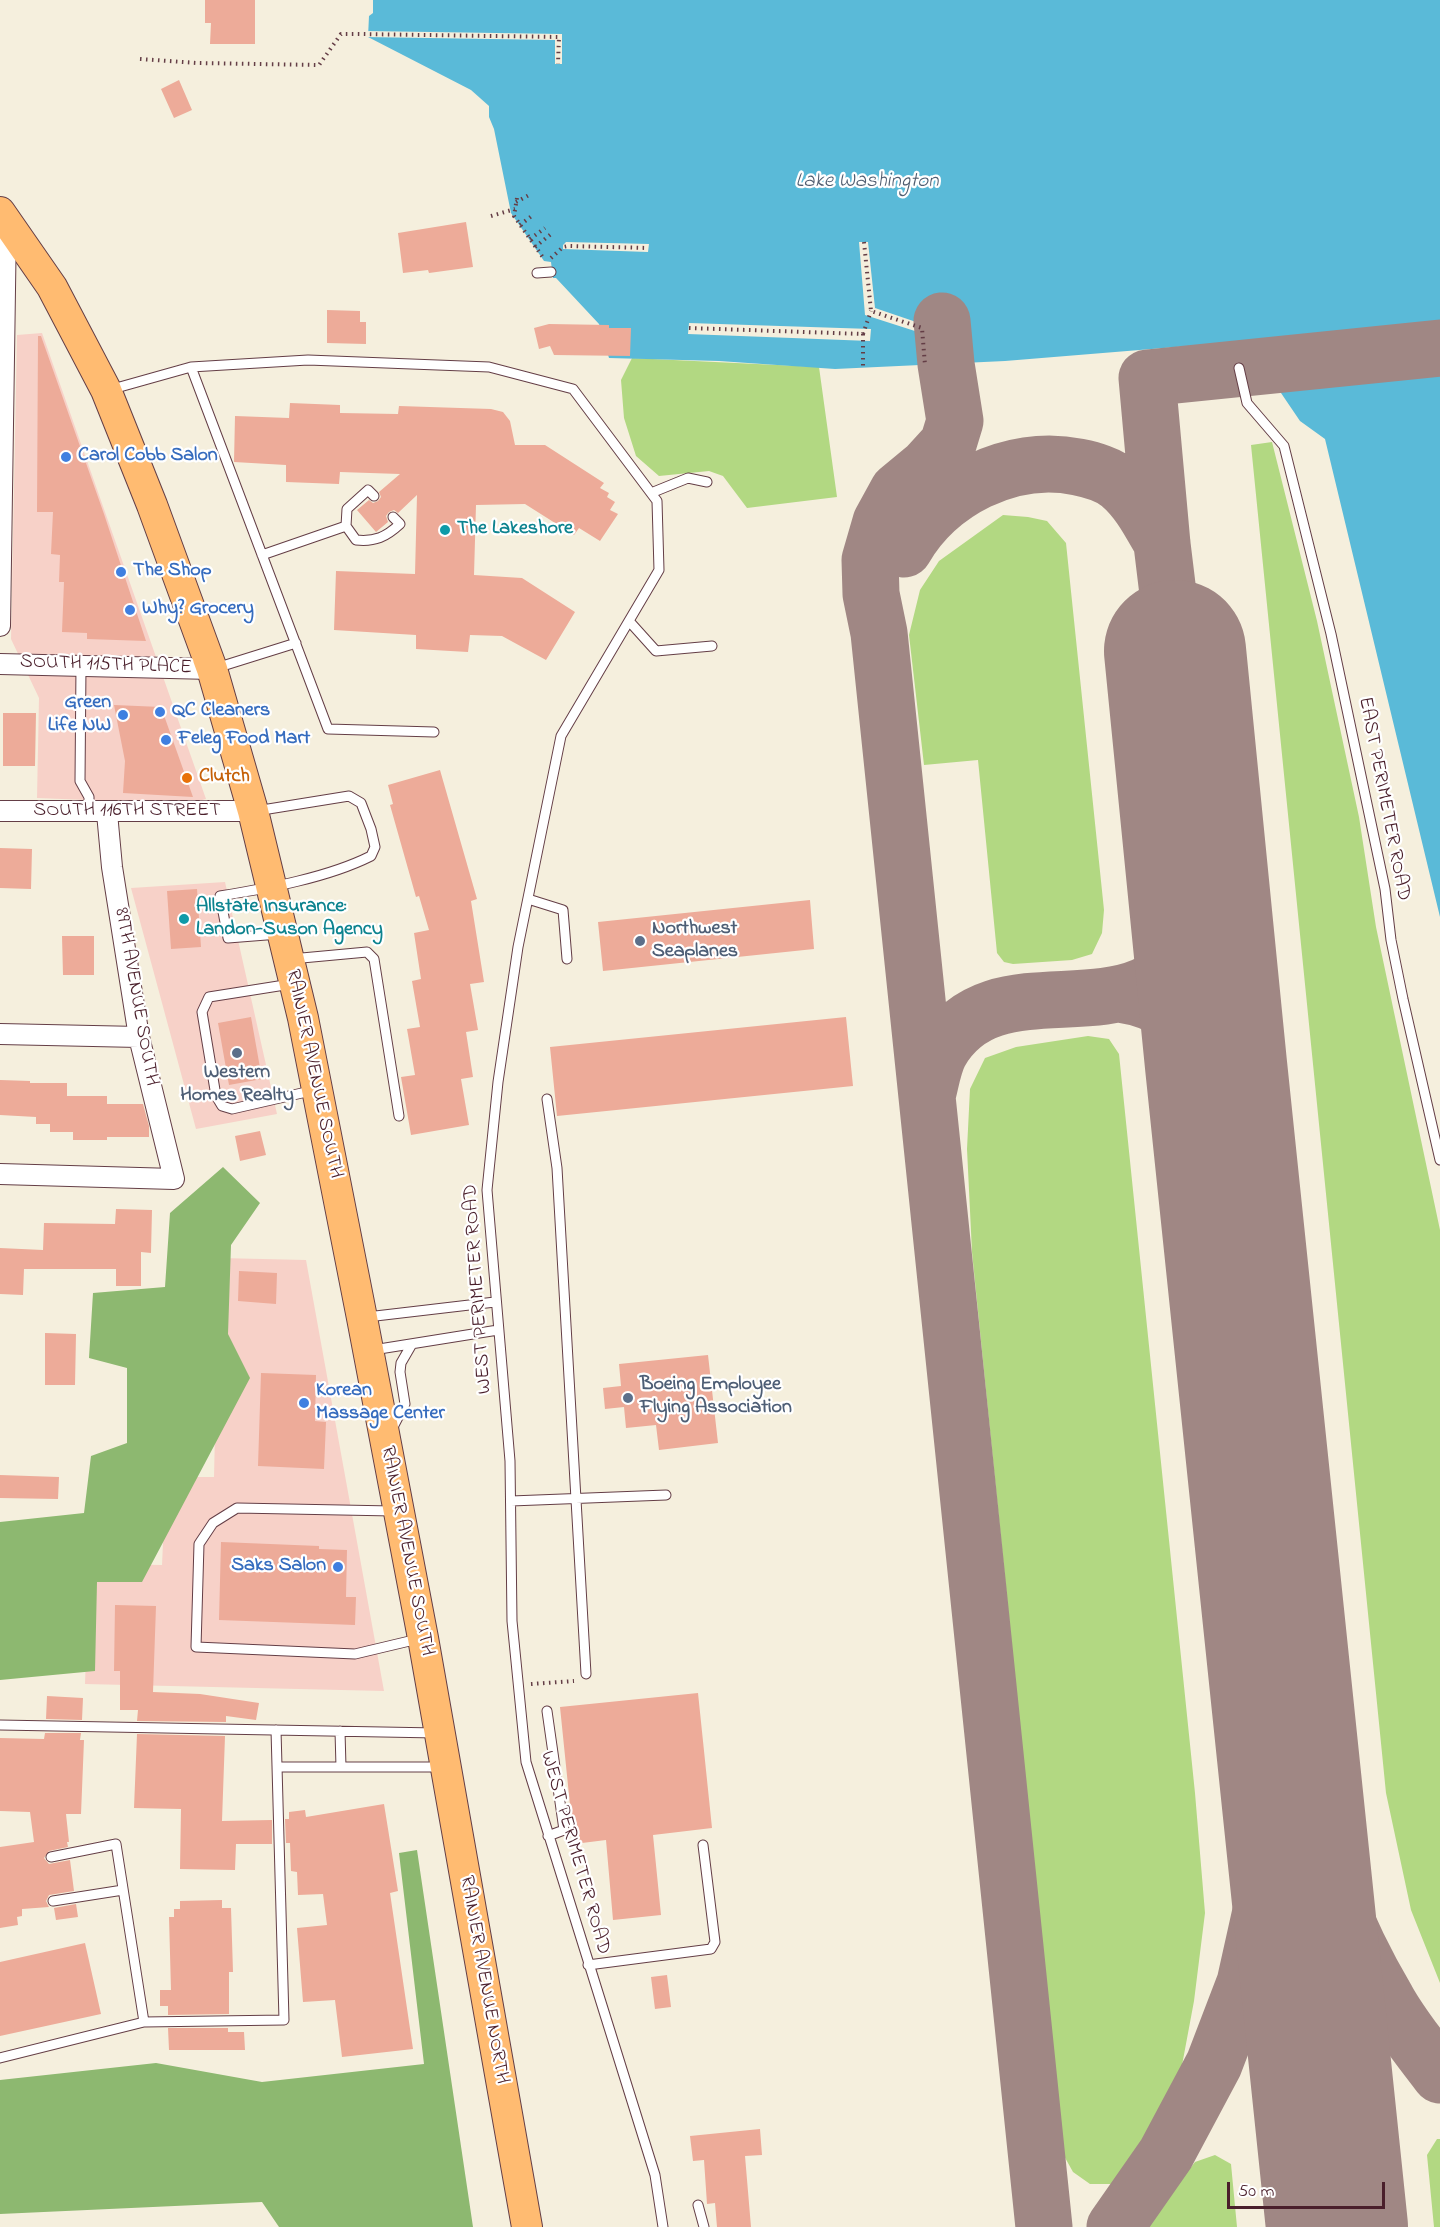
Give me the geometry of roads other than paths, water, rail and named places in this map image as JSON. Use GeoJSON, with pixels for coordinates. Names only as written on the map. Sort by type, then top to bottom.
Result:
{"type":"FeatureCollection","features":[{"type":"Feature","properties":{"kind":"main road","name":"RAINIER AVENUE SOUTH"},"geometry":{"type":"LineString","coordinates":[[3,215],[52,287],[106,390],[152,506],[212,669],[253,811],[289,959],[317,1090],[386,1442],[439,1733]]}},
{"type":"Feature","properties":{"kind":"main road","name":"RAINIER AVENUE NORTH"},"geometry":{"type":"LineString","coordinates":[[439,1733],[527,2227]]}},
{"type":"Feature","properties":{"kind":"street"},"geometry":{"type":"LineString","coordinates":[[0,626],[3,215]]}},
{"type":"Feature","properties":{"kind":"street","name":"SOUTH 115TH PLACE"},"geometry":{"type":"LineString","coordinates":[[0,664],[212,669]]}},
{"type":"Feature","properties":{"kind":"street","name":"SOUTH 116TH STREET"},"geometry":{"type":"LineString","coordinates":[[0,812],[253,811]]}},
{"type":"Feature","properties":{"kind":"street","name":"89TH AVENUE SOUTH"},"geometry":{"type":"LineString","coordinates":[[0,1174],[174,1179],[139,1037],[112,867],[98,813]]}},
{"type":"Feature","properties":{"kind":"street"},"geometry":{"type":"LineString","coordinates":[[0,1034],[139,1037]]}},
{"type":"Feature","properties":{"kind":"lane"},"geometry":{"type":"LineString","coordinates":[[537,273],[551,272]]}},
{"type":"Feature","properties":{"kind":"lane","name":"WEST PERIMETER ROAD"},"geometry":{"type":"LineString","coordinates":[[190,367],[308,360],[489,368],[573,388],[657,501],[659,570],[561,736],[518,947],[498,1082],[487,1190],[510,1461],[512,1621],[526,1762],[655,2175],[663,2227]]}},
{"type":"Feature","properties":{"kind":"lane"},"geometry":{"type":"LineString","coordinates":[[106,390],[190,367],[328,729],[434,732]]}},
{"type":"Feature","properties":{"kind":"lane","name":"EAST PERIMETER ROAD"},"geometry":{"type":"LineString","coordinates":[[1239,368],[1247,403],[1284,446],[1331,634],[1380,868],[1403,999],[1440,1160]]}},
{"type":"Feature","properties":{"kind":"lane"},"geometry":{"type":"LineString","coordinates":[[651,493],[688,478],[707,482]]}},
{"type":"Feature","properties":{"kind":"lane"},"geometry":{"type":"LineString","coordinates":[[374,496],[368,490],[347,509],[346,526],[356,540],[370,542],[387,536],[400,524],[393,517]]}},
{"type":"Feature","properties":{"kind":"lane"},"geometry":{"type":"LineString","coordinates":[[262,555],[346,526]]}},
{"type":"Feature","properties":{"kind":"lane"},"geometry":{"type":"LineString","coordinates":[[629,621],[656,651],[712,646]]}},
{"type":"Feature","properties":{"kind":"lane"},"geometry":{"type":"LineString","coordinates":[[212,669],[296,643]]}},
{"type":"Feature","properties":{"kind":"lane"},"geometry":{"type":"LineString","coordinates":[[81,666],[80,781],[98,813]]}},
{"type":"Feature","properties":{"kind":"lane"},"geometry":{"type":"LineString","coordinates":[[253,811],[349,796],[361,803],[371,829],[375,847],[371,856],[357,863],[272,888],[220,896],[228,938],[289,959]]}},
{"type":"Feature","properties":{"kind":"lane"},"geometry":{"type":"LineString","coordinates":[[528,899],[563,910],[567,959]]}},
{"type":"Feature","properties":{"kind":"lane"},"geometry":{"type":"LineString","coordinates":[[317,1090],[232,1109],[222,1106],[216,1096],[202,1012],[209,997],[289,959],[367,952],[374,959],[399,1116]]}},
{"type":"Feature","properties":{"kind":"lane"},"geometry":{"type":"LineString","coordinates":[[547,1099],[557,1168],[574,1498],[586,1674]]}},
{"type":"Feature","properties":{"kind":"lane"},"geometry":{"type":"LineString","coordinates":[[362,1318],[495,1302]]}},
{"type":"Feature","properties":{"kind":"lane"},"geometry":{"type":"LineString","coordinates":[[368,1351],[498,1330]]}},
{"type":"Feature","properties":{"kind":"lane"},"geometry":{"type":"LineString","coordinates":[[386,1442],[405,1404],[400,1372],[401,1363],[412,1344]]}},
{"type":"Feature","properties":{"kind":"lane"},"geometry":{"type":"LineString","coordinates":[[511,1501],[666,1495]]}},
{"type":"Feature","properties":{"kind":"lane"},"geometry":{"type":"LineString","coordinates":[[399,1511],[237,1508],[213,1523],[199,1544],[196,1647],[355,1654],[423,1638]]}},
{"type":"Feature","properties":{"kind":"lane"},"geometry":{"type":"LineString","coordinates":[[547,1711],[564,1830],[548,1836]]}},
{"type":"Feature","properties":{"kind":"lane"},"geometry":{"type":"LineString","coordinates":[[0,1725],[439,1733]]}},
{"type":"Feature","properties":{"kind":"lane"},"geometry":{"type":"LineString","coordinates":[[0,2058],[144,2022],[284,2020],[276,1730]]}},
{"type":"Feature","properties":{"kind":"lane"},"geometry":{"type":"LineString","coordinates":[[340,1731],[341,1767]]}},
{"type":"Feature","properties":{"kind":"lane"},"geometry":{"type":"LineString","coordinates":[[277,1767],[445,1767]]}},
{"type":"Feature","properties":{"kind":"lane"},"geometry":{"type":"LineString","coordinates":[[51,1857],[116,1844],[144,2022]]}},
{"type":"Feature","properties":{"kind":"lane"},"geometry":{"type":"LineString","coordinates":[[588,1965],[711,1949],[715,1942],[703,1845]]}},
{"type":"Feature","properties":{"kind":"lane"},"geometry":{"type":"LineString","coordinates":[[53,1901],[123,1890]]}},
{"type":"Feature","properties":{"kind":"lane"},"geometry":{"type":"LineString","coordinates":[[698,2205],[704,2227]]}},
{"type":"Feature","properties":{"kind":"water","name":"Lake Washington"},"geometry":{"type":"Polygon","coordinates":[[[373,0],[1440,0],[1440,917],[1325,439],[1300,421],[1281,393],[1274,339],[1005,361],[835,369],[719,361],[609,358],[599,324],[556,278],[553,278],[551,262],[544,261],[511,213],[494,129],[489,117],[489,106],[471,90],[368,37],[369,16],[373,13],[373,0]]]}},
{"type":"Feature","properties":{"kind":"place","name":"Carol Cobb Salon"},"geometry":{"type":"Point","coordinates":[66,457]}},
{"type":"Feature","properties":{"kind":"place","name":"The Lakeshore"},"geometry":{"type":"Point","coordinates":[445,530]}},
{"type":"Feature","properties":{"kind":"place","name":"The Shop"},"geometry":{"type":"Point","coordinates":[121,572]}},
{"type":"Feature","properties":{"kind":"place","name":"Why? Grocery"},"geometry":{"type":"Point","coordinates":[130,610]}},
{"type":"Feature","properties":{"kind":"place","name":"QC Cleaners"},"geometry":{"type":"Point","coordinates":[160,712]}},
{"type":"Feature","properties":{"kind":"place","name":"Green Life NW"},"geometry":{"type":"Point","coordinates":[123,715]}},
{"type":"Feature","properties":{"kind":"place","name":"Feleg Food Mart"},"geometry":{"type":"Point","coordinates":[166,740]}},
{"type":"Feature","properties":{"kind":"place","name":"Clutch"},"geometry":{"type":"Point","coordinates":[187,778]}},
{"type":"Feature","properties":{"kind":"place","name":"Allstate Insurance: Landon-Suson Agency"},"geometry":{"type":"Point","coordinates":[184,919]}},
{"type":"Feature","properties":{"kind":"place","name":"Northwest Seaplanes"},"geometry":{"type":"Point","coordinates":[640,941]}},
{"type":"Feature","properties":{"kind":"place","name":"Western Homes Realty"},"geometry":{"type":"Point","coordinates":[237,1053]}},
{"type":"Feature","properties":{"kind":"place","name":"Boeing Employee Flying Association"},"geometry":{"type":"Point","coordinates":[628,1398]}},
{"type":"Feature","properties":{"kind":"place","name":"Korean Massage Center"},"geometry":{"type":"Point","coordinates":[304,1403]}},
{"type":"Feature","properties":{"kind":"place","name":"Saks Salon"},"geometry":{"type":"Point","coordinates":[338,1567]}}]}
